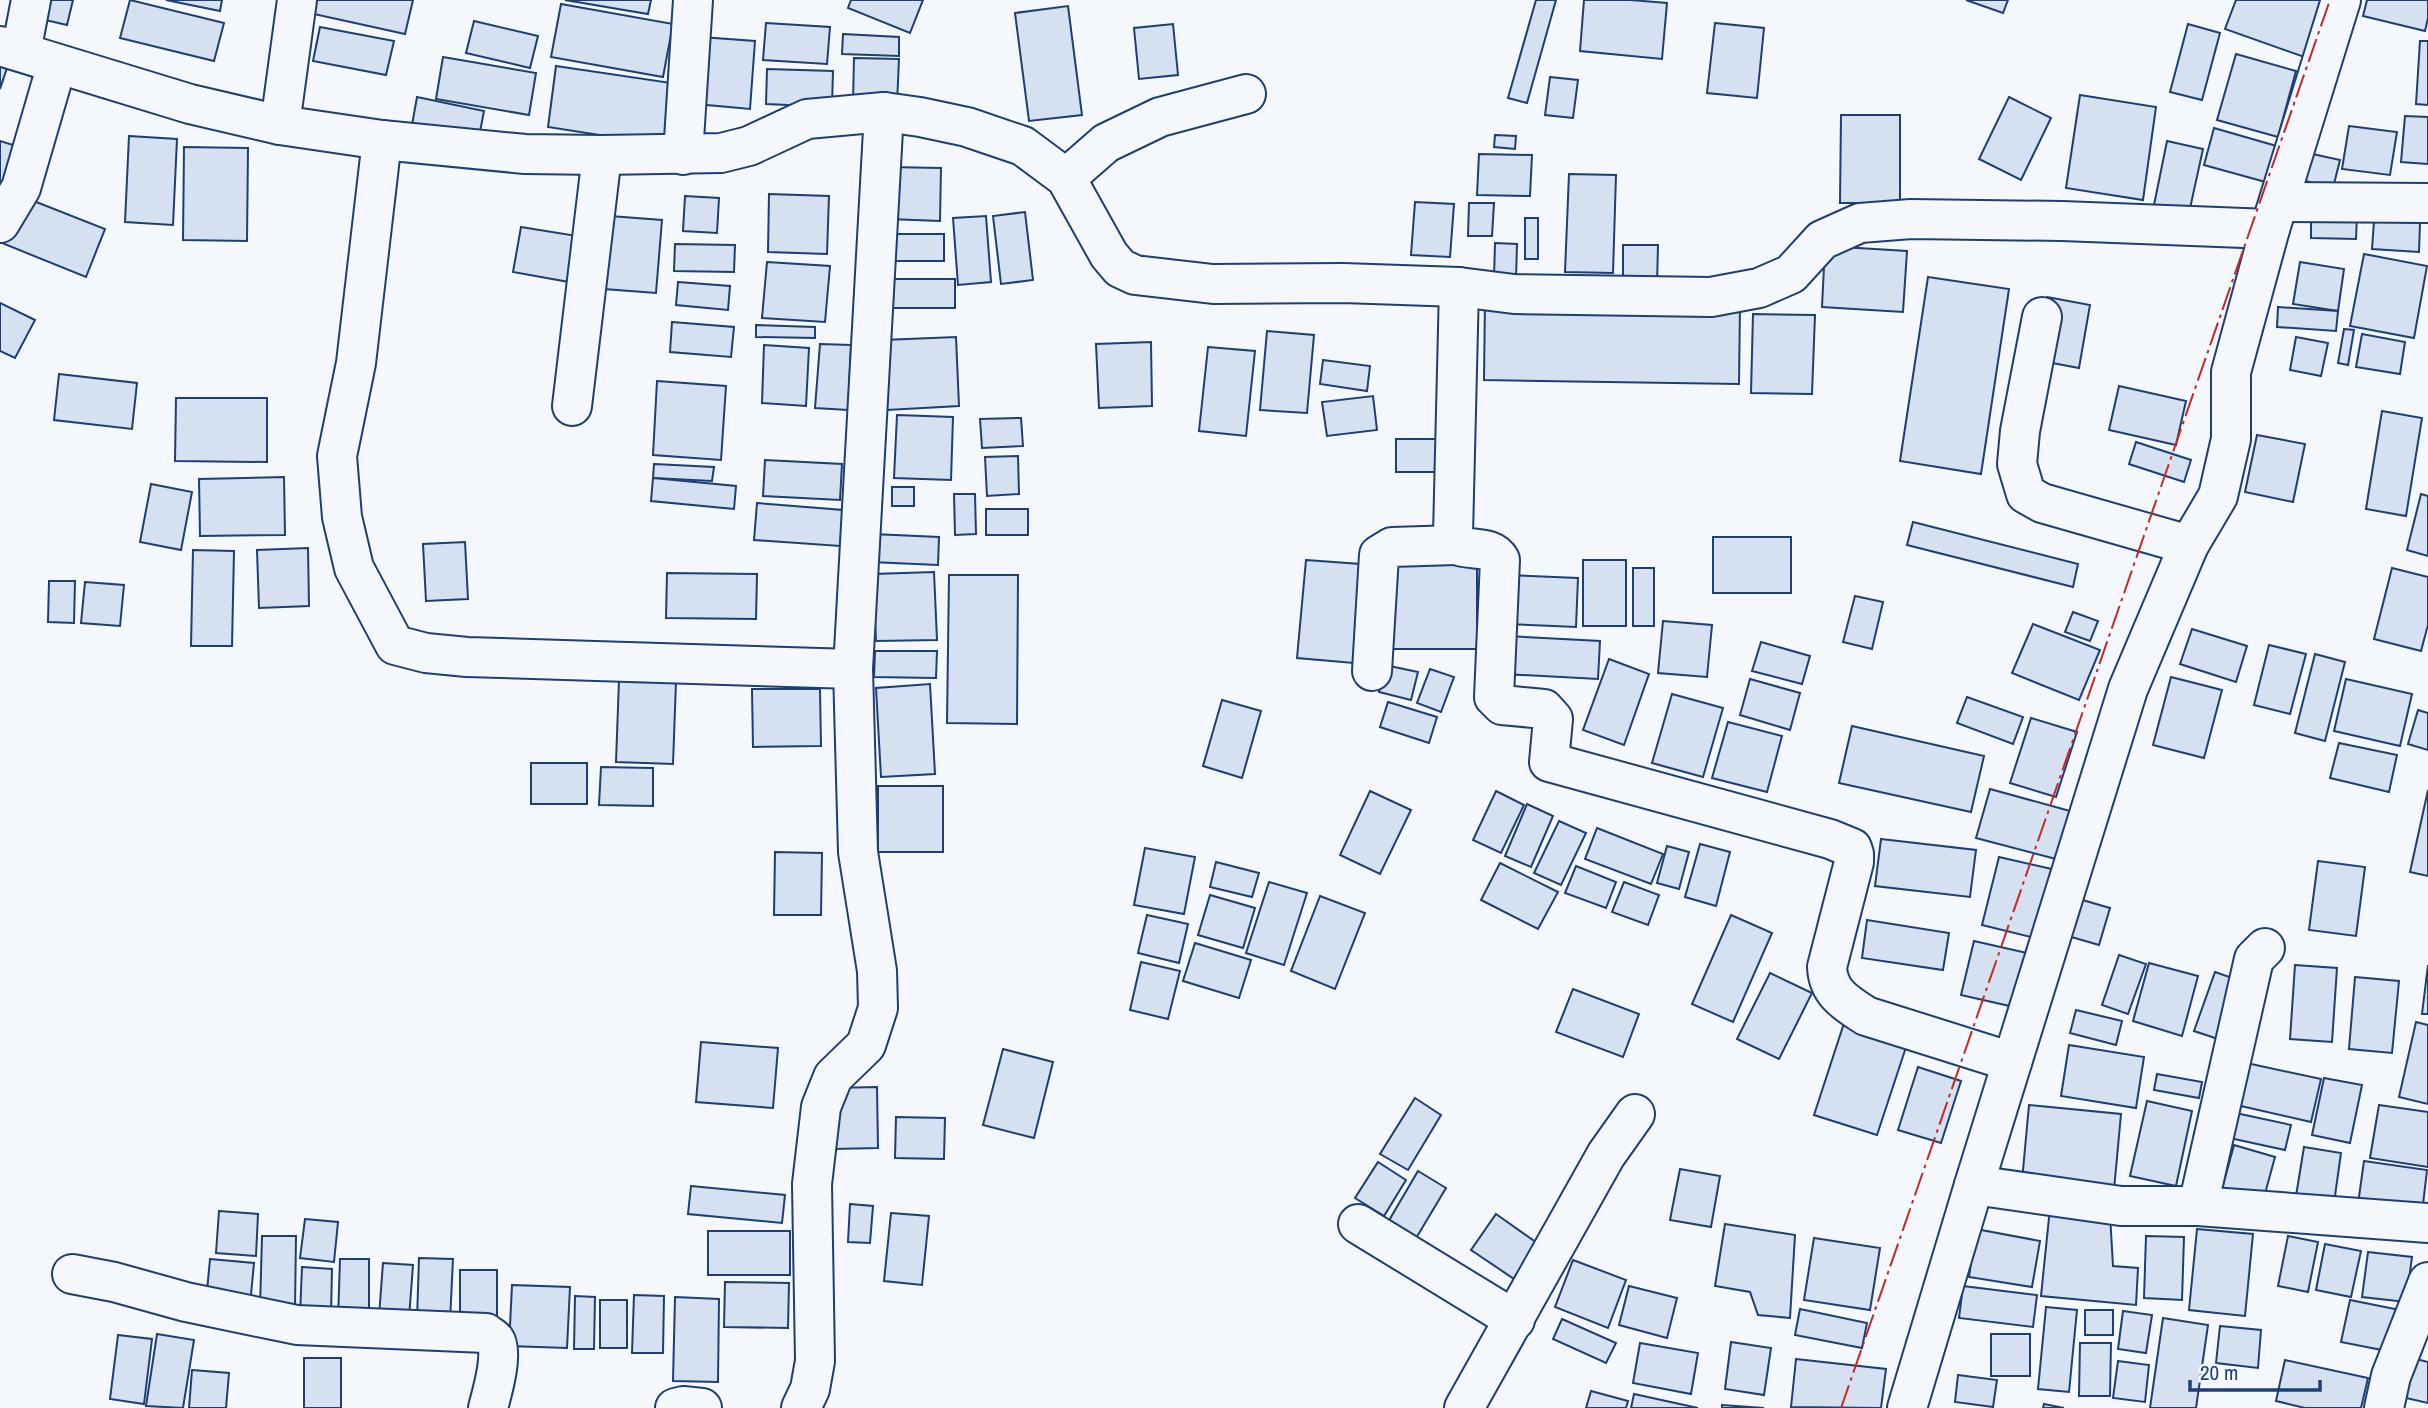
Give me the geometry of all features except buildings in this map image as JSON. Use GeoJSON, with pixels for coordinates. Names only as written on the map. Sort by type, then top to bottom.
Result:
{"type":"FeatureCollection","features":[{"type":"Feature","properties":{"kind":"street"},"geometry":{"type":"LineString","coordinates":[[31,0],[10,49],[190,104],[280,125],[382,140],[525,154],[683,155],[721,153],[749,146],[807,119],[884,112],[967,127],[1023,146],[1066,178],[1109,255],[1120,268],[1135,275],[1213,284],[1343,283],[1459,287],[1514,294],[1711,297],[1759,288],[1791,274],[1822,240],[1860,223],[1911,219],[2062,221],[2274,216],[2428,203]]}},
{"type":"Feature","properties":{"kind":"street"},"geometry":{"type":"LineString","coordinates":[[280,125],[297,0]]}},
{"type":"Feature","properties":{"kind":"street"},"geometry":{"type":"LineString","coordinates":[[683,155],[693,0]]}},
{"type":"Feature","properties":{"kind":"street"},"geometry":{"type":"LineString","coordinates":[[1908,1408],[1974,1185],[2129,690],[2189,545],[2218,496],[2231,439],[2231,372],[2274,216],[2341,0]]}},
{"type":"Feature","properties":{"kind":"street"},"geometry":{"type":"LineString","coordinates":[[0,223],[22,188],[57,64]]}},
{"type":"Feature","properties":{"kind":"street"},"geometry":{"type":"LineString","coordinates":[[1066,178],[1106,143],[1160,117],[1246,94]]}},
{"type":"Feature","properties":{"kind":"street"},"geometry":{"type":"LineString","coordinates":[[801,1408],[810,1389],[815,1360],[812,1184],[821,1107],[832,1077],[866,1045],[878,1008],[877,971],[858,852],[853,669],[884,112]]}},
{"type":"Feature","properties":{"kind":"street"},"geometry":{"type":"LineString","coordinates":[[382,140],[356,363],[337,456],[342,517],[354,568],[395,645],[426,653],[467,656],[853,669]]}},
{"type":"Feature","properties":{"kind":"street"},"geometry":{"type":"LineString","coordinates":[[572,406],[602,155]]}},
{"type":"Feature","properties":{"kind":"street"},"geometry":{"type":"LineString","coordinates":[[1457,545],[1453,535],[1459,287]]}},
{"type":"Feature","properties":{"kind":"street"},"geometry":{"type":"LineString","coordinates":[[2042,317],[2017,464],[2026,495],[2042,503],[2189,545]]}},
{"type":"Feature","properties":{"kind":"street"},"geometry":{"type":"LineString","coordinates":[[1372,671],[1379,555],[1392,547],[1457,545],[1465,549],[1492,551],[1500,560],[1494,697],[1502,705],[1544,709],[1553,719],[1549,762],[1830,839],[1852,848],[1854,862],[1826,967],[1827,979],[1833,990],[1844,1003],[1866,1016],[2012,1062]]}},
{"type":"Feature","properties":{"kind":"street"},"geometry":{"type":"LineString","coordinates":[[2198,1206],[2254,959],[2265,948]]}},
{"type":"Feature","properties":{"kind":"street"},"geometry":{"type":"LineString","coordinates":[[1464,1408],[1606,1156],[1635,1114]]}},
{"type":"Feature","properties":{"kind":"street"},"geometry":{"type":"LineString","coordinates":[[1974,1185],[2121,1206],[2198,1206],[2428,1223]]}},
{"type":"Feature","properties":{"kind":"street"},"geometry":{"type":"LineString","coordinates":[[1357,1224],[1515,1320]]}},
{"type":"Feature","properties":{"kind":"street"},"geometry":{"type":"LineString","coordinates":[[72,1275],[297,1325],[486,1333],[495,1339],[498,1347],[498,1360],[488,1408]]}},
{"type":"Feature","properties":{"kind":"street"},"geometry":{"type":"LineString","coordinates":[[2384,1408],[2391,1376],[2428,1282]]}},
{"type":"Feature","properties":{"kind":"street"},"geometry":{"type":"LineString","coordinates":[[675,1408],[702,1408]]}},
{"type":"Feature","properties":{"kind":"power"},"geometry":{"type":"LineString","coordinates":[[1841,1408],[2330,0]]}}]}
